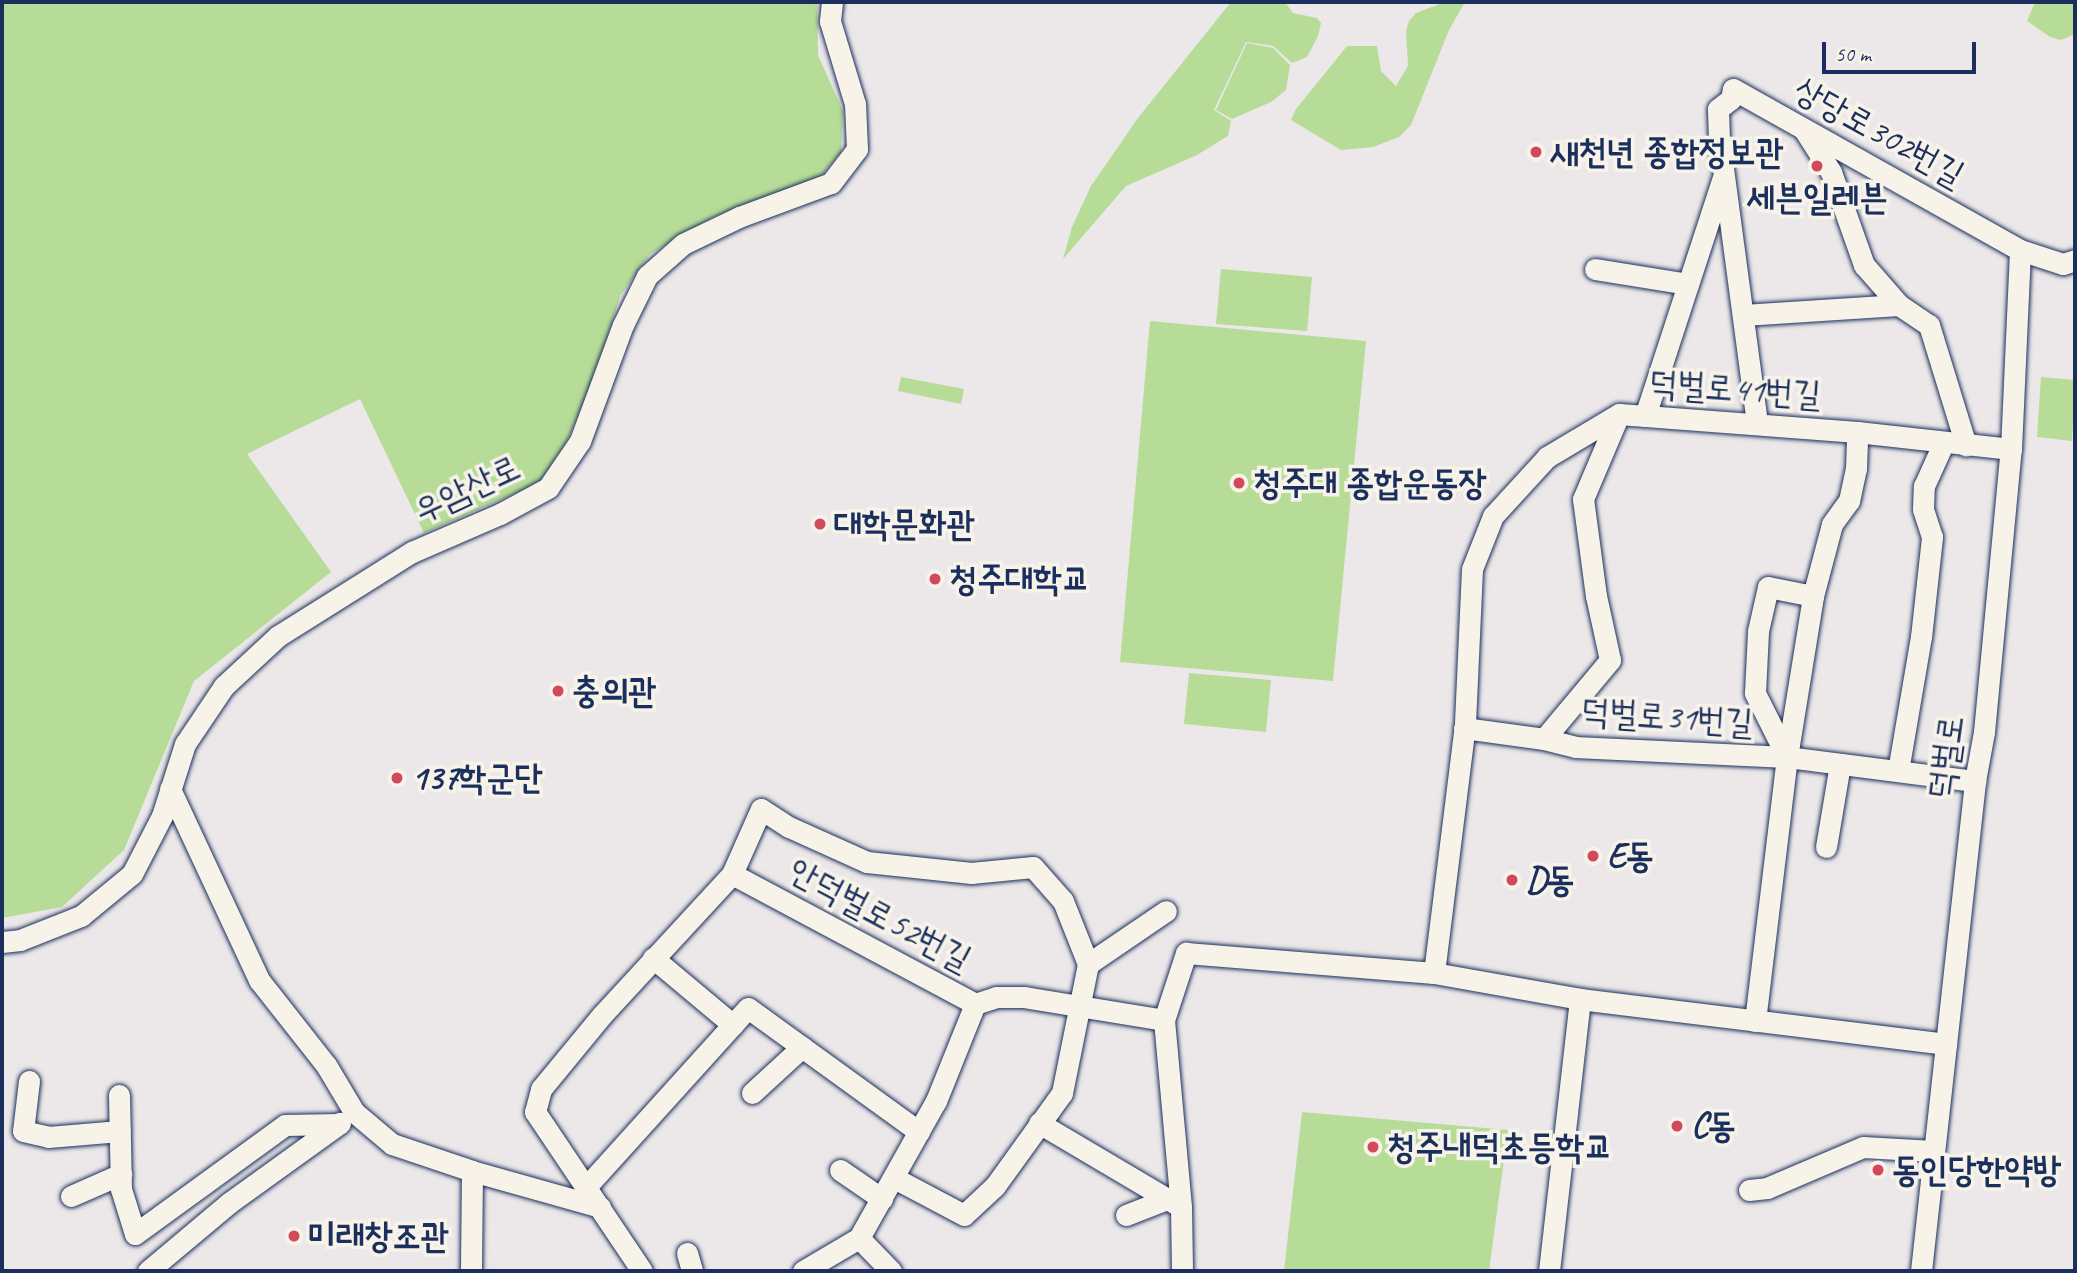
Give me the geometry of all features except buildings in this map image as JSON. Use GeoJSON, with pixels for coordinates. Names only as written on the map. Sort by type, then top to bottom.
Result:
{"type":"FeatureCollection","features":[{"type":"Feature","properties":{"kind":"street","name":"우암산로"},"geometry":{"type":"LineString","coordinates":[[2,942],[20,940],[81,916],[132,874],[162,816],[185,744],[224,685],[278,636],[412,552],[500,514],[548,488],[580,441],[623,325],[647,276],[683,244],[738,217],[831,183],[857,149],[855,103],[830,21],[832,2]]}},
{"type":"Feature","properties":{"kind":"street","name":"상당로302번길"},"geometry":{"type":"LineString","coordinates":[[1757,424],[1718,109],[1731,99],[1733,89],[2020,250],[2063,264],[2075,260]]}},
{"type":"Feature","properties":{"kind":"street"},"geometry":{"type":"LineString","coordinates":[[1798,124],[1814,141],[1831,172],[1864,265],[1899,305],[1929,325],[1966,444]]}},
{"type":"Feature","properties":{"kind":"street","name":"상당로302번길"},"geometry":{"type":"LineString","coordinates":[[1645,416],[1724,173]]}},
{"type":"Feature","properties":{"kind":"street","name":"덕벌로"},"geometry":{"type":"LineString","coordinates":[[1921,1271],[1975,781],[1984,732],[2011,449],[2020,299],[2020,250]]}},
{"type":"Feature","properties":{"kind":"street"},"geometry":{"type":"LineString","coordinates":[[1595,269],[1688,284]]}},
{"type":"Feature","properties":{"kind":"street"},"geometry":{"type":"LineString","coordinates":[[1743,315],[1899,305]]}},
{"type":"Feature","properties":{"kind":"street"},"geometry":{"type":"LineString","coordinates":[[1434,973],[1464,728],[1472,569],[1493,516],[1547,457],[1619,414]]}},
{"type":"Feature","properties":{"kind":"street","name":"덕벌로41번길"},"geometry":{"type":"LineString","coordinates":[[1589,544],[1583,499],[1619,414],[1857,432],[2011,449]]}},
{"type":"Feature","properties":{"kind":"street","name":"덕벌로41번길"},"geometry":{"type":"LineString","coordinates":[[1787,757],[1813,596],[1832,524],[1849,501],[1856,470],[1857,432]]}},
{"type":"Feature","properties":{"kind":"street"},"geometry":{"type":"LineString","coordinates":[[1898,772],[1922,632],[1932,537],[1923,509],[1924,486],[1944,442]]}},
{"type":"Feature","properties":{"kind":"street","name":"덕벌로31번길"},"geometry":{"type":"LineString","coordinates":[[1544,739],[1610,660],[1589,544]]}},
{"type":"Feature","properties":{"kind":"street","name":"덕벌로31번길"},"geometry":{"type":"LineString","coordinates":[[1755,1021],[1787,757],[1755,693],[1758,631],[1768,587],[1813,596]]}},
{"type":"Feature","properties":{"kind":"street","name":"덕벌로31번길"},"geometry":{"type":"LineString","coordinates":[[1464,728],[1544,739],[1575,747],[1787,757],[1975,781]]}},
{"type":"Feature","properties":{"kind":"street"},"geometry":{"type":"LineString","coordinates":[[1826,847],[1840,764]]}},
{"type":"Feature","properties":{"kind":"street"},"geometry":{"type":"LineString","coordinates":[[170,789],[259,980],[326,1065],[346,1118]]}},
{"type":"Feature","properties":{"kind":"street","name":"안덕벌로52번길"},"geometry":{"type":"LineString","coordinates":[[642,1271],[535,1112],[541,1089],[653,958],[732,874],[761,809],[789,827],[867,862],[971,873],[1033,867],[1063,901],[1088,964]]}},
{"type":"Feature","properties":{"kind":"street","name":"안덕벌로52번길"},"geometry":{"type":"LineString","coordinates":[[732,874],[975,1004],[996,997],[1024,997],[1164,1020]]}},
{"type":"Feature","properties":{"kind":"street"},"geometry":{"type":"LineString","coordinates":[[894,1178],[964,1215],[995,1186],[1062,1093],[1088,964],[1166,911]]}},
{"type":"Feature","properties":{"kind":"street"},"geometry":{"type":"LineString","coordinates":[[1182,1271],[1174,1203],[1164,1020],[1186,953],[1434,973],[1580,999],[1946,1044]]}},
{"type":"Feature","properties":{"kind":"street"},"geometry":{"type":"LineString","coordinates":[[653,958],[733,1025]]}},
{"type":"Feature","properties":{"kind":"street"},"geometry":{"type":"LineString","coordinates":[[1549,1271],[1580,999]]}},
{"type":"Feature","properties":{"kind":"street"},"geometry":{"type":"LineString","coordinates":[[803,1271],[859,1238],[936,1101],[975,1004]]}},
{"type":"Feature","properties":{"kind":"street"},"geometry":{"type":"LineString","coordinates":[[586,1187],[748,1008],[919,1132]]}},
{"type":"Feature","properties":{"kind":"street"},"geometry":{"type":"LineString","coordinates":[[752,1093],[802,1048]]}},
{"type":"Feature","properties":{"kind":"street"},"geometry":{"type":"LineString","coordinates":[[29,1081],[23,1131],[48,1137],[120,1131]]}},
{"type":"Feature","properties":{"kind":"street"},"geometry":{"type":"LineString","coordinates":[[119,1096],[121,1189],[135,1234],[153,1267],[229,1203],[346,1118]]}},
{"type":"Feature","properties":{"kind":"street"},"geometry":{"type":"LineString","coordinates":[[135,1234],[285,1125],[346,1118],[392,1144],[472,1171],[600,1207]]}},
{"type":"Feature","properties":{"kind":"street"},"geometry":{"type":"LineString","coordinates":[[1039,1123],[1174,1203]]}},
{"type":"Feature","properties":{"kind":"street"},"geometry":{"type":"LineString","coordinates":[[1749,1190],[1767,1188],[1863,1147],[1934,1152]]}},
{"type":"Feature","properties":{"kind":"street"},"geometry":{"type":"LineString","coordinates":[[840,1170],[882,1199]]}},
{"type":"Feature","properties":{"kind":"street"},"geometry":{"type":"LineString","coordinates":[[471,1271],[472,1171]]}},
{"type":"Feature","properties":{"kind":"street"},"geometry":{"type":"LineString","coordinates":[[71,1196],[121,1174]]}},
{"type":"Feature","properties":{"kind":"street"},"geometry":{"type":"LineString","coordinates":[[1126,1215],[1174,1203]]}},
{"type":"Feature","properties":{"kind":"street"},"geometry":{"type":"LineString","coordinates":[[859,1238],[891,1271]]}},
{"type":"Feature","properties":{"kind":"green space"},"geometry":{"type":"Polygon","coordinates":[[[2,2],[817,2],[818,55],[843,111],[841,152],[820,177],[713,217],[650,254],[620,296],[598,371],[566,443],[539,483],[424,533],[360,399],[247,454],[331,572],[194,681],[124,850],[62,907],[2,918],[2,2]]]}},
{"type":"Feature","properties":{"kind":"green space"},"geometry":{"type":"Polygon","coordinates":[[[1231,2],[1285,2],[1293,13],[1317,18],[1321,23],[1318,36],[1307,57],[1292,63],[1273,46],[1246,42],[1214,110],[1231,121],[1228,136],[1197,155],[1126,186],[1063,259],[1072,227],[1091,186],[1138,118],[1231,2]]]}},
{"type":"Feature","properties":{"kind":"green space"},"geometry":{"type":"Polygon","coordinates":[[[1445,2],[1465,2],[1449,30],[1411,125],[1399,137],[1373,147],[1341,150],[1291,120],[1296,109],[1347,46],[1377,46],[1381,71],[1396,86],[1408,66],[1406,31],[1409,21],[1416,13],[1445,2]]]}},
{"type":"Feature","properties":{"kind":"green space"},"geometry":{"type":"Polygon","coordinates":[[[2035,2],[2075,2],[2075,34],[2061,40],[2050,37],[2027,21],[2035,2]]]}},
{"type":"Feature","properties":{"kind":"green space"},"geometry":{"type":"Polygon","coordinates":[[[1247,43],[1273,48],[1290,65],[1286,90],[1271,102],[1232,119],[1216,110],[1247,43]]]}},
{"type":"Feature","properties":{"kind":"green space"},"geometry":{"type":"Polygon","coordinates":[[[1221,269],[1312,277],[1307,331],[1216,324],[1221,269]]]}},
{"type":"Feature","properties":{"kind":"green space"},"geometry":{"type":"Polygon","coordinates":[[[1150,321],[1366,341],[1333,681],[1120,662],[1150,321]]]}},
{"type":"Feature","properties":{"kind":"green space"},"geometry":{"type":"Polygon","coordinates":[[[901,377],[964,389],[961,404],[898,391],[901,377]]]}},
{"type":"Feature","properties":{"kind":"green space"},"geometry":{"type":"Polygon","coordinates":[[[2041,377],[2075,380],[2072,441],[2037,437],[2041,377]]]}},
{"type":"Feature","properties":{"kind":"green space"},"geometry":{"type":"Polygon","coordinates":[[[1189,673],[1271,680],[1266,732],[1184,724],[1189,673]]]}},
{"type":"Feature","properties":{"kind":"green space"},"geometry":{"type":"Polygon","coordinates":[[[1302,1112],[1508,1130],[1489,1271],[1284,1271],[1302,1112]]]}},
{"type":"Feature","properties":{"kind":"place","name":"새천년 종합정보관"},"geometry":{"type":"Point","coordinates":[1536,152]}},
{"type":"Feature","properties":{"kind":"place","name":"세븐일레븐"},"geometry":{"type":"Point","coordinates":[1817,166]}},
{"type":"Feature","properties":{"kind":"place","name":"청주대 종합운동장"},"geometry":{"type":"Point","coordinates":[1239,483]}},
{"type":"Feature","properties":{"kind":"place","name":"대학문화관"},"geometry":{"type":"Point","coordinates":[820,524]}},
{"type":"Feature","properties":{"kind":"place","name":"청주대학교"},"geometry":{"type":"Point","coordinates":[935,579]}},
{"type":"Feature","properties":{"kind":"place","name":"충의관"},"geometry":{"type":"Point","coordinates":[558,691]}},
{"type":"Feature","properties":{"kind":"place","name":"137학군단"},"geometry":{"type":"Point","coordinates":[397,778]}},
{"type":"Feature","properties":{"kind":"place","name":"E동"},"geometry":{"type":"Point","coordinates":[1593,856]}},
{"type":"Feature","properties":{"kind":"place","name":"D동"},"geometry":{"type":"Point","coordinates":[1512,880]}},
{"type":"Feature","properties":{"kind":"place","name":"C동"},"geometry":{"type":"Point","coordinates":[1677,1126]}},
{"type":"Feature","properties":{"kind":"place","name":"청주내덕초등학교"},"geometry":{"type":"Point","coordinates":[1373,1147]}},
{"type":"Feature","properties":{"kind":"place","name":"동인당한약방"},"geometry":{"type":"Point","coordinates":[1878,1170]}},
{"type":"Feature","properties":{"kind":"place","name":"미래창조관"},"geometry":{"type":"Point","coordinates":[294,1236]}}]}
